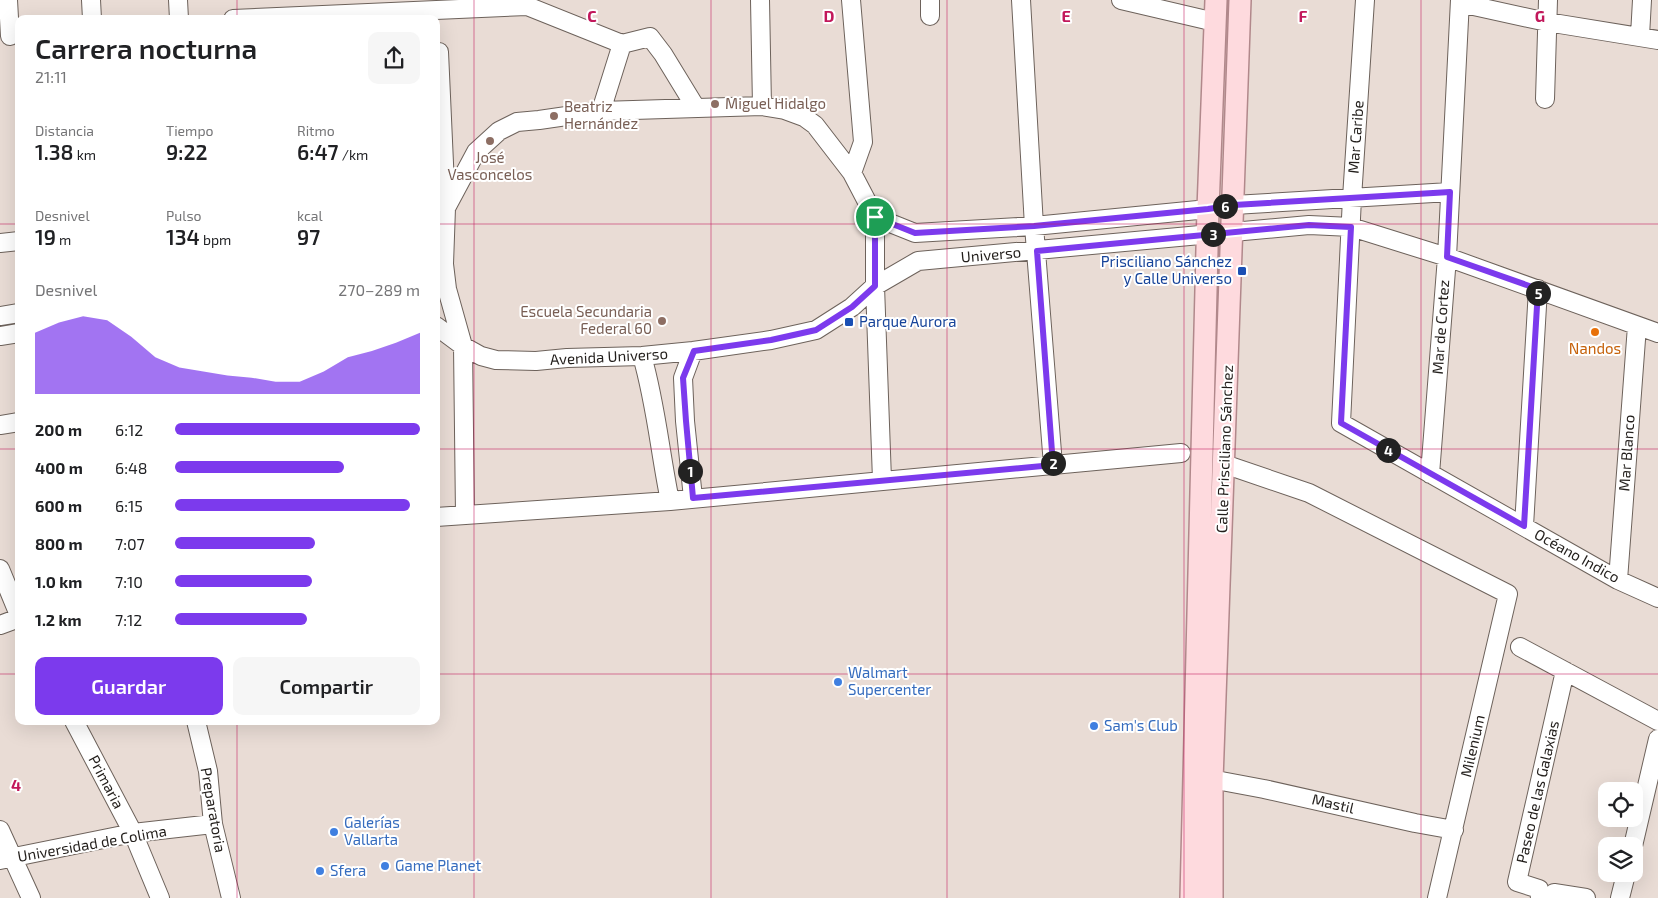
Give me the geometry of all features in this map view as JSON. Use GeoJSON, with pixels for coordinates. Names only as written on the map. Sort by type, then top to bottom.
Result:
{"type":"FeatureCollection","features":[{"type":"Feature","properties":{"kind":"main road","name":"Calle Prisciliano Sánchez"},"geometry":{"type":"LineString","coordinates":[[1212,898],[1203,778],[1208,209],[1216,0]]}},
{"type":"Feature","properties":{"kind":"main road","name":"Calle Prisciliano Sánchez"},"geometry":{"type":"LineString","coordinates":[[1191,898],[1203,778],[1224,464],[1240,0]]}},
{"type":"Feature","properties":{"kind":"street"},"geometry":{"type":"LineString","coordinates":[[8,0],[10,36]]}},
{"type":"Feature","properties":{"kind":"street"},"geometry":{"type":"LineString","coordinates":[[91,0],[92,15]]}},
{"type":"Feature","properties":{"kind":"street"},"geometry":{"type":"LineString","coordinates":[[178,0],[179,15]]}},
{"type":"Feature","properties":{"kind":"street"},"geometry":{"type":"LineString","coordinates":[[760,0],[762,106]]}},
{"type":"Feature","properties":{"kind":"street"},"geometry":{"type":"LineString","coordinates":[[851,0],[864,142],[852,172]]}},
{"type":"Feature","properties":{"kind":"street"},"geometry":{"type":"LineString","coordinates":[[1021,0],[1034,226],[1053,465]]}},
{"type":"Feature","properties":{"kind":"street"},"geometry":{"type":"LineString","coordinates":[[1121,0],[1215,22]]}},
{"type":"Feature","properties":{"kind":"street","name":"Mar Caribe"},"geometry":{"type":"LineString","coordinates":[[1341,423],[1352,198],[1365,0]]}},
{"type":"Feature","properties":{"kind":"street"},"geometry":{"type":"LineString","coordinates":[[1545,99],[1548,0]]}},
{"type":"Feature","properties":{"kind":"street"},"geometry":{"type":"LineString","coordinates":[[1640,36],[1642,0]]}},
{"type":"Feature","properties":{"kind":"street"},"geometry":{"type":"LineString","coordinates":[[1460,2],[1547,22],[1658,40]]}},
{"type":"Feature","properties":{"kind":"street","name":"Mar de Cortez"},"geometry":{"type":"LineString","coordinates":[[1430,474],[1447,257],[1460,2]]}},
{"type":"Feature","properties":{"kind":"street"},"geometry":{"type":"LineString","coordinates":[[250,15],[263,12],[526,6],[622,44],[650,37],[663,54],[696,108]]}},
{"type":"Feature","properties":{"kind":"street"},"geometry":{"type":"LineString","coordinates":[[601,110],[622,44]]}},
{"type":"Feature","properties":{"kind":"street"},"geometry":{"type":"LineString","coordinates":[[441,214],[476,152],[499,132],[517,122],[601,110],[762,106],[776,108],[804,117],[823,134],[852,172],[875,217],[875,286],[882,480]]}},
{"type":"Feature","properties":{"kind":"street"},"geometry":{"type":"LineString","coordinates":[[440,133],[444,264],[447,289],[463,346],[465,515]]}},
{"type":"Feature","properties":{"kind":"street","name":"Universo"},"geometry":{"type":"LineString","coordinates":[[875,217],[915,233],[1034,226],[1234,205],[1450,192]]}},
{"type":"Feature","properties":{"kind":"street","name":"Universo"},"geometry":{"type":"LineString","coordinates":[[875,286],[918,262],[1209,235],[1233,231],[1309,225],[1351,227],[1447,257],[1658,333]]}},
{"type":"Feature","properties":{"kind":"street"},"geometry":{"type":"LineString","coordinates":[[915,233],[918,262]]}},
{"type":"Feature","properties":{"kind":"street"},"geometry":{"type":"LineString","coordinates":[[0,243],[15,241]]}},
{"type":"Feature","properties":{"kind":"street","name":"Avenida Universo"},"geometry":{"type":"LineString","coordinates":[[463,346],[481,356],[496,360],[536,361],[567,358],[642,356],[771,340],[816,330],[852,307],[875,286]]}},
{"type":"Feature","properties":{"kind":"street"},"geometry":{"type":"LineString","coordinates":[[1524,526],[1538,289]]}},
{"type":"Feature","properties":{"kind":"street"},"geometry":{"type":"LineString","coordinates":[[0,316],[15,314]]}},
{"type":"Feature","properties":{"kind":"street","name":"Mar Blanco"},"geometry":{"type":"LineString","coordinates":[[1618,580],[1637,326]]}},
{"type":"Feature","properties":{"kind":"street"},"geometry":{"type":"LineString","coordinates":[[440,329],[463,346]]}},
{"type":"Feature","properties":{"kind":"street"},"geometry":{"type":"LineString","coordinates":[[0,336],[15,334]]}},
{"type":"Feature","properties":{"kind":"street"},"geometry":{"type":"LineString","coordinates":[[693,498],[683,378],[694,351]]}},
{"type":"Feature","properties":{"kind":"street"},"geometry":{"type":"LineString","coordinates":[[642,356],[655,409],[670,501]]}},
{"type":"Feature","properties":{"kind":"street","name":"Océano Indico"},"geometry":{"type":"LineString","coordinates":[[1341,423],[1618,580],[1658,598]]}},
{"type":"Feature","properties":{"kind":"street"},"geometry":{"type":"LineString","coordinates":[[440,517],[670,501],[1181,454]]}},
{"type":"Feature","properties":{"kind":"street","name":"Milenium"},"geometry":{"type":"LineString","coordinates":[[1224,464],[1308,493],[1508,594],[1437,898]]}},
{"type":"Feature","properties":{"kind":"street"},"geometry":{"type":"LineString","coordinates":[[0,569],[15,607]]}},
{"type":"Feature","properties":{"kind":"street"},"geometry":{"type":"LineString","coordinates":[[0,625],[15,619]]}},
{"type":"Feature","properties":{"kind":"street"},"geometry":{"type":"LineString","coordinates":[[1520,647],[1658,721]]}},
{"type":"Feature","properties":{"kind":"street","name":"Paseo de las Galaxias"},"geometry":{"type":"LineString","coordinates":[[1566,671],[1517,882],[1539,889],[1549,896],[1586,898]]}},
{"type":"Feature","properties":{"kind":"street","name":"Primaria"},"geometry":{"type":"LineString","coordinates":[[76,725],[133,833],[160,898]]}},
{"type":"Feature","properties":{"kind":"street","name":"Preparatoria"},"geometry":{"type":"LineString","coordinates":[[197,725],[208,771],[214,824],[231,898]]}},
{"type":"Feature","properties":{"kind":"street"},"geometry":{"type":"LineString","coordinates":[[1635,837],[1658,739]]}},
{"type":"Feature","properties":{"kind":"street","name":"Mastil"},"geometry":{"type":"LineString","coordinates":[[1203,778],[1283,793],[1454,830]]}},
{"type":"Feature","properties":{"kind":"street","name":"Universidad de Colima"},"geometry":{"type":"LineString","coordinates":[[6,859],[133,833],[214,824]]}},
{"type":"Feature","properties":{"kind":"street"},"geometry":{"type":"LineString","coordinates":[[0,830],[6,859],[31,898]]}},
{"type":"Feature","properties":{"kind":"street"},"geometry":{"type":"LineString","coordinates":[[1620,898],[1624,882]]}},
{"type":"Feature","properties":{"kind":"place","name":"Miguel Hidalgo"},"geometry":{"type":"Point","coordinates":[715,104]}},
{"type":"Feature","properties":{"kind":"place","name":"Beatriz Hernández"},"geometry":{"type":"Point","coordinates":[554,116]}},
{"type":"Feature","properties":{"kind":"place","name":"José Vasconcelos"},"geometry":{"type":"Point","coordinates":[490,141]}},
{"type":"Feature","properties":{"kind":"place","name":"Prisciliano Sánchez y Calle Universo"},"geometry":{"type":"Point","coordinates":[1242,271]}},
{"type":"Feature","properties":{"kind":"place","name":"Escuela Secundaria Federal 60"},"geometry":{"type":"Point","coordinates":[662,321]}},
{"type":"Feature","properties":{"kind":"place","name":"Parque Aurora"},"geometry":{"type":"Point","coordinates":[849,322]}},
{"type":"Feature","properties":{"kind":"place","name":"Nandos"},"geometry":{"type":"Point","coordinates":[1595,332]}},
{"type":"Feature","properties":{"kind":"place","name":"Walmart Supercenter"},"geometry":{"type":"Point","coordinates":[838,682]}},
{"type":"Feature","properties":{"kind":"place","name":"Sam's Club"},"geometry":{"type":"Point","coordinates":[1094,726]}},
{"type":"Feature","properties":{"kind":"place","name":"Galerías Vallarta"},"geometry":{"type":"Point","coordinates":[334,832]}},
{"type":"Feature","properties":{"kind":"place","name":"Game Planet"},"geometry":{"type":"Point","coordinates":[385,866]}},
{"type":"Feature","properties":{"kind":"place","name":"Sfera"},"geometry":{"type":"Point","coordinates":[320,871]}},
{"type":"Feature","properties":{"kind":"route"},"geometry":{"type":"LineString","coordinates":[[1450,192],[1447,257],[1538,289],[1524,526],[1341,423],[1351,227],[1309,225],[1037,251],[1053,465],[693,498],[683,378],[694,351],[771,340],[816,330],[852,307],[875,286],[875,217],[915,233],[1034,226],[1234,205],[1450,192]]}}]}
